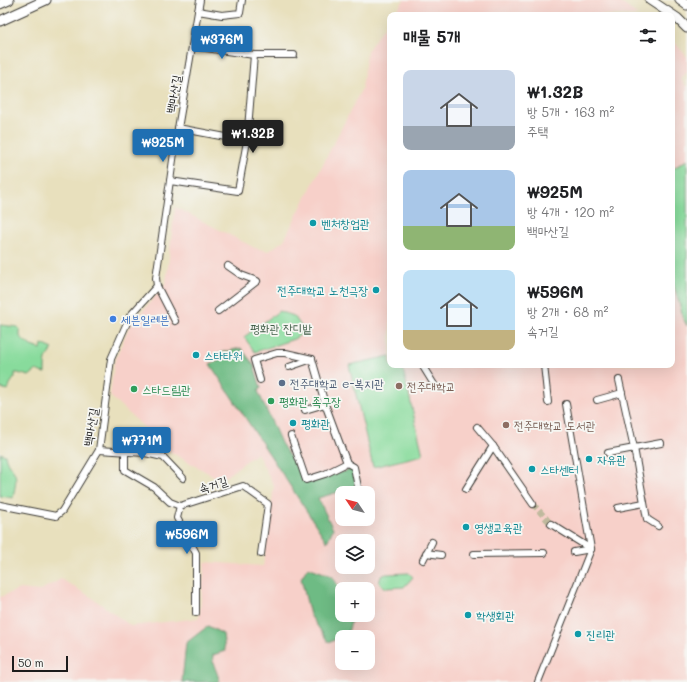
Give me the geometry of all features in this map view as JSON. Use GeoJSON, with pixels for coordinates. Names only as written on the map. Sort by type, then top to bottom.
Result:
{"type":"FeatureCollection","features":[{"type":"Feature","properties":{"kind":"main road"},"geometry":{"type":"LineString","coordinates":[[0,4],[9,0]]}},
{"type":"Feature","properties":{"kind":"main road"},"geometry":{"type":"LineString","coordinates":[[0,21],[46,0]]}},
{"type":"Feature","properties":{"kind":"main road"},"geometry":{"type":"LineString","coordinates":[[650,0],[668,12]]}},
{"type":"Feature","properties":{"kind":"main road"},"geometry":{"type":"LineString","coordinates":[[680,0],[687,5]]}},
{"type":"Feature","properties":{"kind":"main road"},"geometry":{"type":"LineString","coordinates":[[675,17],[687,28]]}},
{"type":"Feature","properties":{"kind":"street","name":"백마산길"},"geometry":{"type":"LineString","coordinates":[[175,321],[157,286],[156,278],[178,128],[200,0]]}},
{"type":"Feature","properties":{"kind":"street"},"geometry":{"type":"LineString","coordinates":[[198,11],[222,15],[240,13],[242,0]]}},
{"type":"Feature","properties":{"kind":"street"},"geometry":{"type":"LineString","coordinates":[[192,46],[254,55],[294,55]]}},
{"type":"Feature","properties":{"kind":"street"},"geometry":{"type":"LineString","coordinates":[[170,181],[238,191],[246,141],[254,55]]}},
{"type":"Feature","properties":{"kind":"street"},"geometry":{"type":"LineString","coordinates":[[178,128],[246,141]]}},
{"type":"Feature","properties":{"kind":"street"},"geometry":{"type":"LineString","coordinates":[[218,311],[257,281],[228,266]]}},
{"type":"Feature","properties":{"kind":"street","name":"백마산길"},"geometry":{"type":"LineString","coordinates":[[0,505],[56,516],[62,510],[99,450],[111,359],[130,316],[157,286]]}},
{"type":"Feature","properties":{"kind":"street"},"geometry":{"type":"LineString","coordinates":[[260,380],[254,360],[277,353],[286,353],[312,359]]}},
{"type":"Feature","properties":{"kind":"street"},"geometry":{"type":"LineString","coordinates":[[289,367],[312,359]]}},
{"type":"Feature","properties":{"kind":"street"},"geometry":{"type":"LineString","coordinates":[[312,359],[325,404],[347,463],[354,467],[358,486]]}},
{"type":"Feature","properties":{"kind":"street"},"geometry":{"type":"LineString","coordinates":[[424,368],[435,386]]}},
{"type":"Feature","properties":{"kind":"street"},"geometry":{"type":"LineString","coordinates":[[544,368],[548,402]]}},
{"type":"Feature","properties":{"kind":"street"},"geometry":{"type":"LineString","coordinates":[[619,380],[634,448],[647,519],[658,526]]}},
{"type":"Feature","properties":{"kind":"street"},"geometry":{"type":"LineString","coordinates":[[597,400],[622,393]]}},
{"type":"Feature","properties":{"kind":"street"},"geometry":{"type":"LineString","coordinates":[[305,410],[325,404]]}},
{"type":"Feature","properties":{"kind":"street"},"geometry":{"type":"LineString","coordinates":[[538,682],[591,549],[566,404]]}},
{"type":"Feature","properties":{"kind":"street"},"geometry":{"type":"LineString","coordinates":[[477,427],[533,504]]}},
{"type":"Feature","properties":{"kind":"street"},"geometry":{"type":"LineString","coordinates":[[291,436],[306,480],[325,474],[347,463]]}},
{"type":"Feature","properties":{"kind":"street"},"geometry":{"type":"LineString","coordinates":[[608,453],[661,443]]}},
{"type":"Feature","properties":{"kind":"street"},"geometry":{"type":"LineString","coordinates":[[466,489],[492,446]]}},
{"type":"Feature","properties":{"kind":"street","name":"속거길"},"geometry":{"type":"LineString","coordinates":[[99,450],[145,452],[163,457],[183,478]]}},
{"type":"Feature","properties":{"kind":"street"},"geometry":{"type":"LineString","coordinates":[[125,451],[125,470],[154,486],[170,502],[180,506],[177,518],[196,553],[196,613]]}},
{"type":"Feature","properties":{"kind":"street","name":"속거길"},"geometry":{"type":"LineString","coordinates":[[180,506],[243,486],[268,504],[261,554]]}},
{"type":"Feature","properties":{"kind":"street"},"geometry":{"type":"LineString","coordinates":[[618,508],[644,503]]}},
{"type":"Feature","properties":{"kind":"street"},"geometry":{"type":"LineString","coordinates":[[550,524],[591,549]]}},
{"type":"Feature","properties":{"kind":"street"},"geometry":{"type":"LineString","coordinates":[[423,560],[432,542]]}},
{"type":"Feature","properties":{"kind":"street"},"geometry":{"type":"LineString","coordinates":[[574,552],[591,549]]}},
{"type":"Feature","properties":{"kind":"street"},"geometry":{"type":"LineString","coordinates":[[474,554],[544,552]]}},
{"type":"Feature","properties":{"kind":"street"},"geometry":{"type":"LineString","coordinates":[[426,553],[441,555]]}},
{"type":"Feature","properties":{"kind":"shaded area"},"geometry":{"type":"Polygon","coordinates":[[[404,0],[617,0],[634,12],[395,12],[404,0]]]}},
{"type":"Feature","properties":{"kind":"shaded area","name":"전주대학교"},"geometry":{"type":"Polygon","coordinates":[[[387,23],[387,368],[675,368],[675,43],[687,57],[687,72],[681,79],[687,87],[687,682],[0,682],[0,597],[20,589],[39,591],[61,579],[91,597],[131,626],[199,618],[205,562],[263,566],[274,486],[257,453],[221,480],[172,453],[110,396],[114,363],[128,329],[166,283],[175,207],[255,248],[269,251],[284,240],[362,88],[367,51],[387,23]]]}},
{"type":"Feature","properties":{"kind":"green space"},"geometry":{"type":"Polygon","coordinates":[[[687,160],[687,326],[675,289],[675,167],[687,160]]]}},
{"type":"Feature","properties":{"kind":"green space","name":"평화관 잔디밭"},"geometry":{"type":"Polygon","coordinates":[[[279,311],[294,316],[305,332],[294,339],[255,352],[244,337],[279,311]]]}},
{"type":"Feature","properties":{"kind":"green space"},"geometry":{"type":"Polygon","coordinates":[[[0,325],[18,327],[20,329],[20,337],[31,346],[41,349],[42,344],[53,349],[46,360],[45,373],[37,370],[29,376],[15,373],[15,377],[8,390],[0,388],[0,325]]]}},
{"type":"Feature","properties":{"kind":"green space"},"geometry":{"type":"Polygon","coordinates":[[[241,348],[254,365],[261,388],[258,391],[281,443],[306,482],[353,469],[356,486],[335,486],[335,493],[318,498],[333,529],[327,542],[210,364],[219,360],[220,353],[241,348]]]}},
{"type":"Feature","properties":{"kind":"green space"},"geometry":{"type":"Polygon","coordinates":[[[387,357],[387,368],[403,368],[423,455],[373,467],[349,365],[387,357]]]}},
{"type":"Feature","properties":{"kind":"green space"},"geometry":{"type":"Polygon","coordinates":[[[0,453],[5,455],[7,462],[16,478],[13,498],[0,496],[0,453]]]}},
{"type":"Feature","properties":{"kind":"green space"},"geometry":{"type":"Polygon","coordinates":[[[308,567],[332,576],[336,582],[335,622],[351,622],[349,630],[335,630],[335,640],[329,643],[310,615],[301,578],[308,567]]]}},
{"type":"Feature","properties":{"kind":"green space"},"geometry":{"type":"Polygon","coordinates":[[[409,573],[413,577],[404,587],[386,588],[379,583],[381,576],[386,574],[409,573]]]}},
{"type":"Feature","properties":{"kind":"green space"},"geometry":{"type":"Polygon","coordinates":[[[208,626],[223,634],[225,651],[213,655],[219,682],[182,682],[186,643],[208,626]]]}},
{"type":"Feature","properties":{"kind":"tunnel"},"geometry":{"type":"LineString","coordinates":[[533,504],[551,524]]}},
{"type":"Feature","properties":{"kind":"place","name":"벤처창업관"},"geometry":{"type":"Point","coordinates":[313,223]}},
{"type":"Feature","properties":{"kind":"place","name":"전주대학교 노천극장"},"geometry":{"type":"Point","coordinates":[376,290]}},
{"type":"Feature","properties":{"kind":"place","name":"세븐일레븐"},"geometry":{"type":"Point","coordinates":[113,319]}},
{"type":"Feature","properties":{"kind":"place","name":"스타타워"},"geometry":{"type":"Point","coordinates":[196,355]}},
{"type":"Feature","properties":{"kind":"place","name":"전주대학교 e-복지관"},"geometry":{"type":"Point","coordinates":[282,383]}},
{"type":"Feature","properties":{"kind":"place","name":"전주대학교"},"geometry":{"type":"Point","coordinates":[399,386]}},
{"type":"Feature","properties":{"kind":"place","name":"스타드림관"},"geometry":{"type":"Point","coordinates":[134,389]}},
{"type":"Feature","properties":{"kind":"place","name":"평화관 족구장"},"geometry":{"type":"Point","coordinates":[271,401]}},
{"type":"Feature","properties":{"kind":"place","name":"평화관"},"geometry":{"type":"Point","coordinates":[293,423]}},
{"type":"Feature","properties":{"kind":"place","name":"전주대학교 도서관"},"geometry":{"type":"Point","coordinates":[506,425]}},
{"type":"Feature","properties":{"kind":"place","name":"자유관"},"geometry":{"type":"Point","coordinates":[589,459]}},
{"type":"Feature","properties":{"kind":"place","name":"스타센터"},"geometry":{"type":"Point","coordinates":[532,469]}},
{"type":"Feature","properties":{"kind":"place","name":"영생교육관"},"geometry":{"type":"Point","coordinates":[466,527]}},
{"type":"Feature","properties":{"kind":"place","name":"학생회관"},"geometry":{"type":"Point","coordinates":[468,615]}},
{"type":"Feature","properties":{"kind":"place","name":"진리관"},"geometry":{"type":"Point","coordinates":[578,634]}}]}
